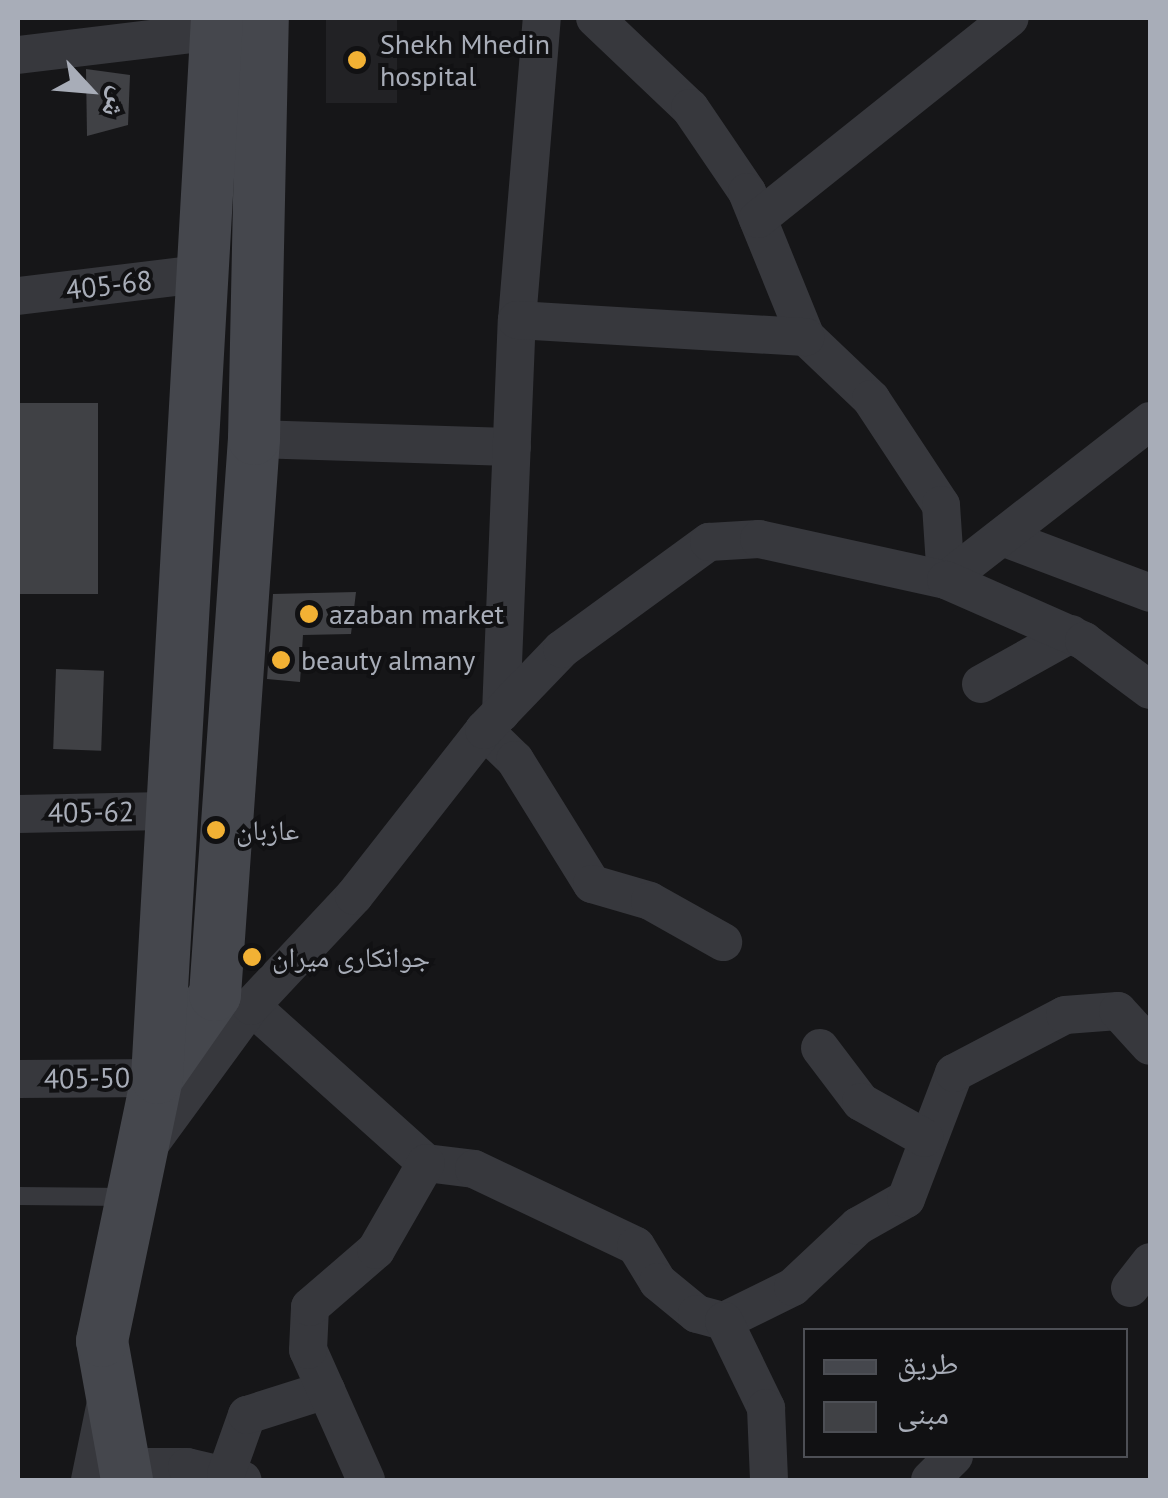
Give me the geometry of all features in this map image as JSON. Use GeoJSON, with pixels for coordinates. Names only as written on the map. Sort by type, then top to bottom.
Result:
{"type":"FeatureCollection","features":[{"type":"Feature","properties":{"kind":"street"},"geometry":{"type":"LineString","coordinates":[[542,18],[517,320],[492,721],[592,884],[650,901],[723,942]]}},
{"type":"Feature","properties":{"kind":"street"},"geometry":{"type":"LineString","coordinates":[[595,18],[690,108],[758,220],[806,337],[872,399],[941,505],[946,580]]}},
{"type":"Feature","properties":{"kind":"street"},"geometry":{"type":"LineString","coordinates":[[758,220],[1010,18]]}},
{"type":"Feature","properties":{"kind":"street"},"geometry":{"type":"LineString","coordinates":[[18,54],[232,22]]}},
{"type":"Feature","properties":{"kind":"street"},"geometry":{"type":"LineString","coordinates":[[232,22],[201,274],[165,810],[157,1078],[102,1341],[110,1390],[113,1476],[235,1477],[247,1415],[326,1390]]}},
{"type":"Feature","properties":{"kind":"street"},"geometry":{"type":"LineString","coordinates":[[157,1078],[216,994],[254,439],[232,22]]}},
{"type":"Feature","properties":{"kind":"street","name":"405-68"},"geometry":{"type":"LineString","coordinates":[[18,296],[201,274]]}},
{"type":"Feature","properties":{"kind":"street"},"geometry":{"type":"LineString","coordinates":[[517,320],[806,337]]}},
{"type":"Feature","properties":{"kind":"street"},"geometry":{"type":"LineString","coordinates":[[946,580],[1150,421]]}},
{"type":"Feature","properties":{"kind":"street"},"geometry":{"type":"LineString","coordinates":[[254,439],[512,447]]}},
{"type":"Feature","properties":{"kind":"street"},"geometry":{"type":"LineString","coordinates":[[1002,537],[1150,593]]}},
{"type":"Feature","properties":{"kind":"street"},"geometry":{"type":"LineString","coordinates":[[139,1174],[251,1006],[354,896],[492,721],[562,649],[710,542],[759,539],[946,580],[1071,634],[1150,690]]}},
{"type":"Feature","properties":{"kind":"street"},"geometry":{"type":"LineString","coordinates":[[981,684],[1071,634]]}},
{"type":"Feature","properties":{"kind":"street","name":"405-62"},"geometry":{"type":"LineString","coordinates":[[18,814],[165,810]]}},
{"type":"Feature","properties":{"kind":"street"},"geometry":{"type":"LineString","coordinates":[[251,1006],[426,1164],[474,1169],[636,1246],[658,1282],[696,1314],[724,1321],[793,1287],[858,1226],[906,1199],[926,1138],[954,1073],[1065,1016],[1118,1011],[1144,1025]]}},
{"type":"Feature","properties":{"kind":"street"},"geometry":{"type":"LineString","coordinates":[[820,1048],[862,1102],[926,1138]]}},
{"type":"Feature","properties":{"kind":"street","name":"405-50"},"geometry":{"type":"LineString","coordinates":[[18,1079],[157,1078]]}},
{"type":"Feature","properties":{"kind":"street"},"geometry":{"type":"LineString","coordinates":[[366,1480],[308,1350],[310,1307],[376,1250],[426,1164]]}},
{"type":"Feature","properties":{"kind":"street"},"geometry":{"type":"LineString","coordinates":[[724,1321],[766,1408],[769,1480]]}},
{"type":"Feature","properties":{"kind":"street"},"geometry":{"type":"LineString","coordinates":[[930,1480],[952,1458]]}},
{"type":"Feature","properties":{"kind":"lane"},"geometry":{"type":"LineString","coordinates":[[18,1196],[139,1174]]}},
{"type":"Feature","properties":{"kind":"shaded area","name":"Shekh Mhedin hospital"},"geometry":{"type":"Polygon","coordinates":[[[326,18],[397,18],[397,103],[326,103],[326,18]]]}},
{"type":"Feature","properties":{"kind":"building"},"geometry":{"type":"Polygon","coordinates":[[[86,69],[130,75],[128,125],[87,136],[86,69]]]}},
{"type":"Feature","properties":{"kind":"building"},"geometry":{"type":"Polygon","coordinates":[[[18,403],[98,403],[98,594],[18,594],[18,403]]]}},
{"type":"Feature","properties":{"kind":"building","name":"azaban market"},"geometry":{"type":"Polygon","coordinates":[[[356,592],[351,634],[303,635],[300,682],[267,679],[273,594],[356,592]]]}},
{"type":"Feature","properties":{"kind":"building"},"geometry":{"type":"Polygon","coordinates":[[[56,669],[104,671],[101,751],[53,749],[56,669]]]}},
{"type":"Feature","properties":{"kind":"place","name":"Shekh Mhedin hospital"},"geometry":{"type":"Point","coordinates":[357,60]}},
{"type":"Feature","properties":{"kind":"place","name":"azaban market"},"geometry":{"type":"Point","coordinates":[309,614]}},
{"type":"Feature","properties":{"kind":"place","name":"beauty almany"},"geometry":{"type":"Point","coordinates":[281,660]}},
{"type":"Feature","properties":{"kind":"place","name":"عازبان"},"geometry":{"type":"Point","coordinates":[216,830]}},
{"type":"Feature","properties":{"kind":"place","name":"جوانكاری میران"},"geometry":{"type":"Point","coordinates":[252,957]}}]}
